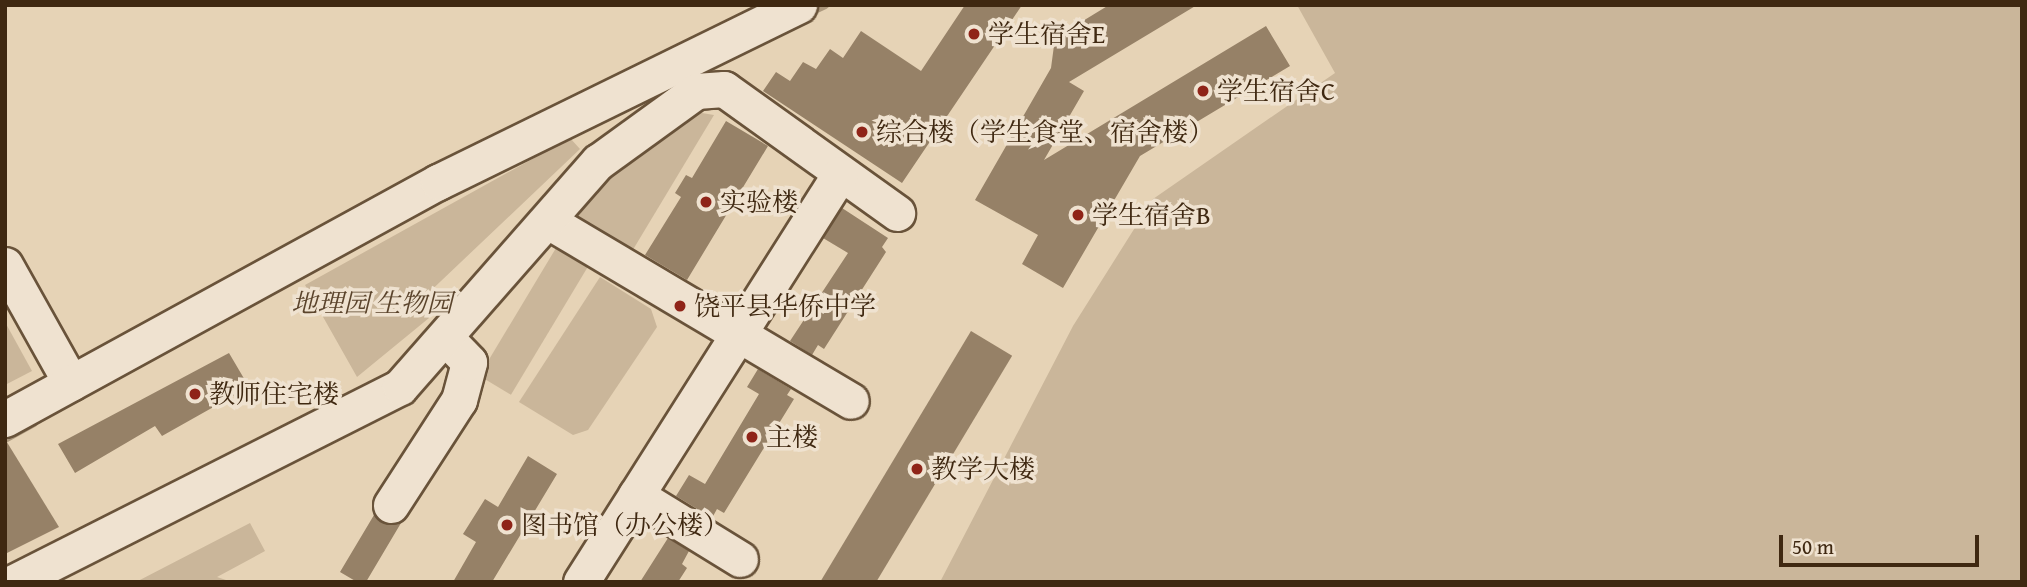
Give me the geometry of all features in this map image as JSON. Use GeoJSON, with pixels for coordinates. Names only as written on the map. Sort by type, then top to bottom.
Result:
{"type":"FeatureCollection","features":[{"type":"Feature","properties":{"kind":"street"},"geometry":{"type":"LineString","coordinates":[[5,419],[438,182],[799,5]]}},
{"type":"Feature","properties":{"kind":"street"},"geometry":{"type":"LineString","coordinates":[[14,582],[400,387],[598,162],[696,91],[724,89],[897,214]]}},
{"type":"Feature","properties":{"kind":"street"},"geometry":{"type":"LineString","coordinates":[[581,582],[840,174]]}},
{"type":"Feature","properties":{"kind":"street"},"geometry":{"type":"LineString","coordinates":[[548,221],[851,401]]}},
{"type":"Feature","properties":{"kind":"street"},"geometry":{"type":"LineString","coordinates":[[5,265],[71,383]]}},
{"type":"Feature","properties":{"kind":"street"},"geometry":{"type":"LineString","coordinates":[[391,505],[459,400],[470,362],[445,337]]}},
{"type":"Feature","properties":{"kind":"street"},"geometry":{"type":"LineString","coordinates":[[636,495],[740,559]]}},
{"type":"Feature","properties":{"kind":"green space"},"geometry":{"type":"Polygon","coordinates":[[[1297,5],[2022,5],[2022,582],[940,582],[1073,326],[1153,199],[1335,73],[1297,5]]]}},
{"type":"Feature","properties":{"kind":"green space"},"geometry":{"type":"Polygon","coordinates":[[[690,114],[714,115],[631,253],[574,219],[603,171],[690,114]]]}},
{"type":"Feature","properties":{"kind":"green space","name":"地理园 生物园"},"geometry":{"type":"Polygon","coordinates":[[[570,138],[580,149],[421,300],[429,318],[357,377],[305,285],[570,138]]]}},
{"type":"Feature","properties":{"kind":"green space"},"geometry":{"type":"Polygon","coordinates":[[[556,248],[588,267],[511,395],[479,376],[556,248]]]}},
{"type":"Feature","properties":{"kind":"green space"},"geometry":{"type":"Polygon","coordinates":[[[600,277],[651,309],[657,327],[588,430],[573,435],[519,402],[600,277]]]}},
{"type":"Feature","properties":{"kind":"green space"},"geometry":{"type":"Polygon","coordinates":[[[5,322],[32,371],[5,385],[5,322]]]}},
{"type":"Feature","properties":{"kind":"green space"},"geometry":{"type":"Polygon","coordinates":[[[250,523],[265,551],[217,577],[232,582],[136,582],[250,523]]]}},
{"type":"Feature","properties":{"kind":"building"},"geometry":{"type":"Polygon","coordinates":[[[965,5],[1022,5],[902,183],[763,91],[776,72],[790,81],[803,62],[816,69],[830,49],[843,58],[861,31],[921,71],[965,5]]]}},
{"type":"Feature","properties":{"kind":"building"},"geometry":{"type":"Polygon","coordinates":[[[1109,5],[1197,5],[1069,82],[1084,91],[1044,160],[1266,26],[1290,66],[1140,156],[1063,288],[1022,264],[1038,235],[975,200],[1051,68],[1055,38],[1109,5]]]}},
{"type":"Feature","properties":{"kind":"building","name":"实验楼"},"geometry":{"type":"Polygon","coordinates":[[[726,121],[768,146],[687,280],[645,255],[681,197],[675,193],[686,175],[692,178],[726,121]]]}},
{"type":"Feature","properties":{"kind":"building"},"geometry":{"type":"Polygon","coordinates":[[[842,208],[888,238],[882,247],[886,252],[824,349],[818,345],[812,355],[790,341],[848,253],[823,238],[842,208]]]}},
{"type":"Feature","properties":{"kind":"building","name":"教学大楼"},"geometry":{"type":"Polygon","coordinates":[[[971,331],[1012,356],[876,582],[821,581],[971,331]]]}},
{"type":"Feature","properties":{"kind":"building"},"geometry":{"type":"Polygon","coordinates":[[[229,353],[249,387],[162,436],[155,426],[75,473],[58,444],[229,353]]]}},
{"type":"Feature","properties":{"kind":"building","name":"主楼"},"geometry":{"type":"Polygon","coordinates":[[[758,369],[791,389],[787,395],[794,399],[724,513],[717,509],[712,518],[676,496],[689,475],[705,484],[759,394],[747,387],[758,369]]]}},
{"type":"Feature","properties":{"kind":"building"},"geometry":{"type":"Polygon","coordinates":[[[5,439],[59,527],[5,554],[5,439]]]}},
{"type":"Feature","properties":{"kind":"building","name":"图书馆（办公楼）"},"geometry":{"type":"Polygon","coordinates":[[[528,456],[557,474],[492,582],[453,582],[476,542],[463,534],[485,499],[498,507],[528,456]]]}},
{"type":"Feature","properties":{"kind":"building"},"geometry":{"type":"Polygon","coordinates":[[[374,515],[389,525],[401,523],[366,582],[357,582],[340,572],[374,515]]]}},
{"type":"Feature","properties":{"kind":"building"},"geometry":{"type":"Polygon","coordinates":[[[668,538],[689,551],[682,564],[687,568],[678,582],[640,582],[668,538]]]}},
{"type":"Feature","properties":{"kind":"waterway"},"geometry":{"type":"LineString","coordinates":[[806,14],[825,5]]}},
{"type":"Feature","properties":{"kind":"waterway"},"geometry":{"type":"LineString","coordinates":[[5,439],[34,423]]}},
{"type":"Feature","properties":{"kind":"place","name":"学生宿舍E"},"geometry":{"type":"Point","coordinates":[974,34]}},
{"type":"Feature","properties":{"kind":"place","name":"学生宿舍C"},"geometry":{"type":"Point","coordinates":[1203,91]}},
{"type":"Feature","properties":{"kind":"place","name":"综合楼（学生食堂、宿舍楼）"},"geometry":{"type":"Point","coordinates":[862,132]}},
{"type":"Feature","properties":{"kind":"place","name":"实验楼"},"geometry":{"type":"Point","coordinates":[706,202]}},
{"type":"Feature","properties":{"kind":"place","name":"学生宿舍B"},"geometry":{"type":"Point","coordinates":[1078,215]}},
{"type":"Feature","properties":{"kind":"place","name":"饶平县华侨中学"},"geometry":{"type":"Point","coordinates":[680,306]}},
{"type":"Feature","properties":{"kind":"place","name":"教师住宅楼"},"geometry":{"type":"Point","coordinates":[195,394]}},
{"type":"Feature","properties":{"kind":"place","name":"主楼"},"geometry":{"type":"Point","coordinates":[752,437]}},
{"type":"Feature","properties":{"kind":"place","name":"教学大楼"},"geometry":{"type":"Point","coordinates":[917,469]}},
{"type":"Feature","properties":{"kind":"place","name":"图书馆（办公楼）"},"geometry":{"type":"Point","coordinates":[507,525]}}]}
